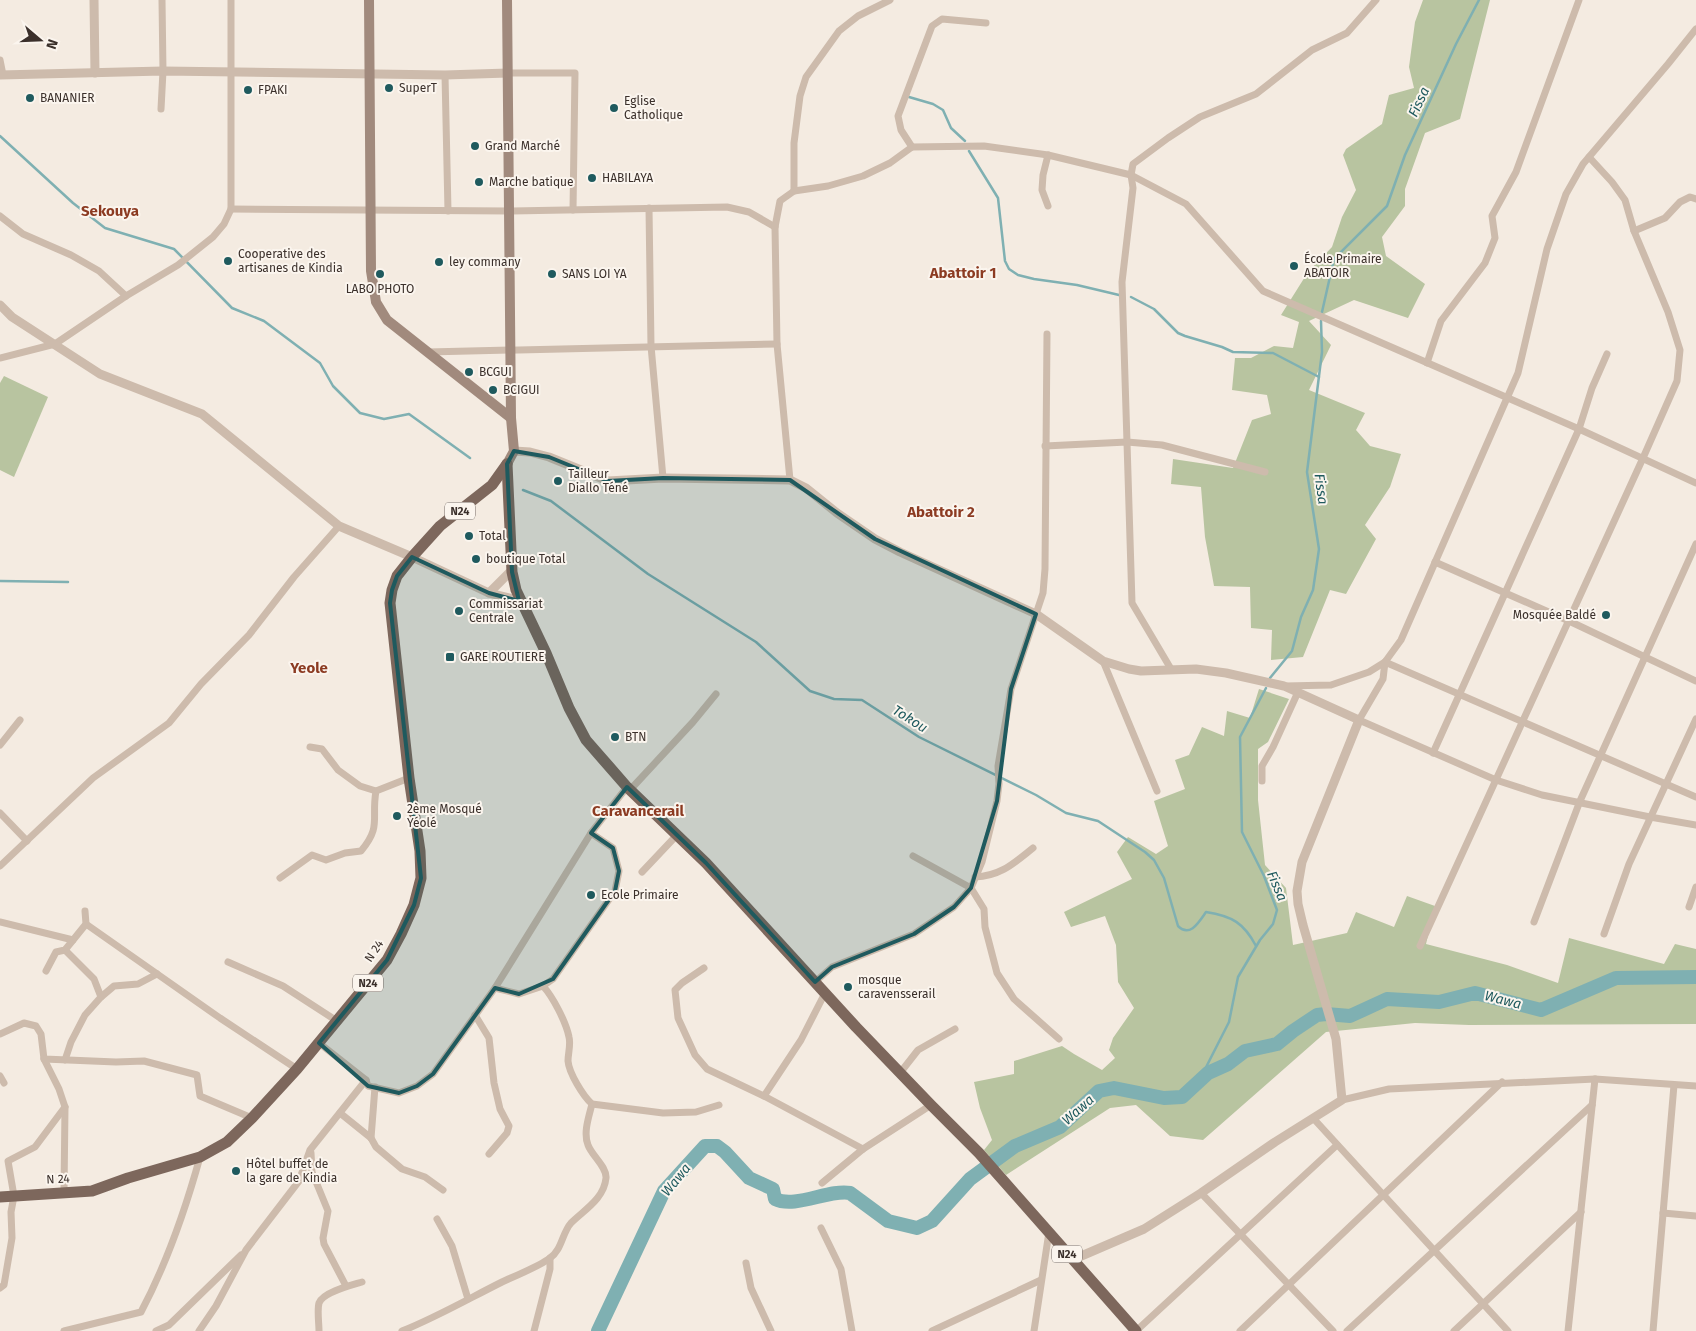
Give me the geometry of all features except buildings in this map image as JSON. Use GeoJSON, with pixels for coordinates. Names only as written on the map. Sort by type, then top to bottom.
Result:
{"type":"FeatureCollection","features":[{"type":"Feature","properties":{"kind":"main road"},"geometry":{"type":"LineString","coordinates":[[369,0],[370,271],[376,302],[387,320],[511,418]]}},
{"type":"Feature","properties":{"kind":"main road"},"geometry":{"type":"LineString","coordinates":[[506,0],[511,418],[514,451],[507,464]]}},
{"type":"Feature","properties":{"kind":"main road","name":"N24"},"geometry":{"type":"LineString","coordinates":[[412,557],[440,526],[492,485],[507,464]]}},
{"type":"Feature","properties":{"kind":"main road","name":"N24"},"geometry":{"type":"LineString","coordinates":[[507,464],[512,570],[516,590],[546,653],[569,708],[586,740],[628,789],[706,863],[930,1105],[979,1153],[1136,1331]]}},
{"type":"Feature","properties":{"kind":"main road","name":"N 24"},"geometry":{"type":"LineString","coordinates":[[0,1197],[92,1191],[128,1178],[200,1157],[227,1142],[297,1069],[386,960],[402,934],[414,905],[420,878],[420,851],[409,778],[390,603],[397,576],[412,557]]}},
{"type":"Feature","properties":{"kind":"street"},"geometry":{"type":"LineString","coordinates":[[94,0],[95,73]]}},
{"type":"Feature","properties":{"kind":"street"},"geometry":{"type":"LineString","coordinates":[[161,108],[163,71],[162,0]]}},
{"type":"Feature","properties":{"kind":"street"},"geometry":{"type":"LineString","coordinates":[[0,358],[55,344],[126,296],[178,265],[213,237],[224,224],[231,209],[231,0]]}},
{"type":"Feature","properties":{"kind":"street"},"geometry":{"type":"LineString","coordinates":[[794,191],[794,143],[800,96],[806,77],[839,31],[858,16],[890,0]]}},
{"type":"Feature","properties":{"kind":"street"},"geometry":{"type":"LineString","coordinates":[[1171,669],[1132,604],[1122,282],[1134,188],[1131,175],[1134,164],[1168,138],[1200,118],[1256,94],[1312,50],[1348,33],[1376,0]]}},
{"type":"Feature","properties":{"kind":"street"},"geometry":{"type":"LineString","coordinates":[[1427,363],[1441,321],[1485,263],[1496,238],[1492,216],[1516,172],[1578,0]]}},
{"type":"Feature","properties":{"kind":"street"},"geometry":{"type":"LineString","coordinates":[[912,147],[900,130],[898,116],[932,26],[942,20],[986,23]]}},
{"type":"Feature","properties":{"kind":"street"},"geometry":{"type":"LineString","coordinates":[[1284,686],[1331,685],[1369,672],[1385,662],[1401,640],[1518,373],[1547,249],[1566,194],[1583,164],[1696,29]]}},
{"type":"Feature","properties":{"kind":"street"},"geometry":{"type":"LineString","coordinates":[[0,60],[1,75],[140,71],[446,75],[575,73],[573,210]]}},
{"type":"Feature","properties":{"kind":"street"},"geometry":{"type":"LineString","coordinates":[[446,75],[448,211]]}},
{"type":"Feature","properties":{"kind":"street"},"geometry":{"type":"LineString","coordinates":[[790,480],[777,344],[775,227],[780,201],[794,191],[828,186],[863,176],[890,163],[912,147],[984,146],[1048,155],[1131,175],[1186,204],[1263,291],[1696,483]]}},
{"type":"Feature","properties":{"kind":"street"},"geometry":{"type":"LineString","coordinates":[[1048,155],[1043,175],[1042,190],[1048,206]]}},
{"type":"Feature","properties":{"kind":"street"},"geometry":{"type":"LineString","coordinates":[[1420,946],[1643,458],[1676,381],[1680,350],[1668,312],[1634,231],[1625,200],[1612,182],[1589,157]]}},
{"type":"Feature","properties":{"kind":"street"},"geometry":{"type":"LineString","coordinates":[[1634,231],[1665,218],[1680,202],[1690,197],[1696,199]]}},
{"type":"Feature","properties":{"kind":"street"},"geometry":{"type":"LineString","coordinates":[[649,208],[651,346],[663,478]]}},
{"type":"Feature","properties":{"kind":"street"},"geometry":{"type":"LineString","coordinates":[[231,209],[510,211],[727,208],[749,212],[775,227]]}},
{"type":"Feature","properties":{"kind":"street"},"geometry":{"type":"LineString","coordinates":[[0,216],[23,234],[71,254],[99,271],[126,296]]}},
{"type":"Feature","properties":{"kind":"street"},"geometry":{"type":"LineString","coordinates":[[0,305],[12,317],[100,374],[202,414],[339,526],[489,593],[521,601]]}},
{"type":"Feature","properties":{"kind":"street"},"geometry":{"type":"LineString","coordinates":[[815,982],[832,967],[914,934],[954,907],[970,888],[982,862],[997,801],[999,784],[998,766],[1011,690],[1043,593],[1046,569],[1045,446],[1047,334]]}},
{"type":"Feature","properties":{"kind":"street"},"geometry":{"type":"LineString","coordinates":[[428,352],[777,344]]}},
{"type":"Feature","properties":{"kind":"street"},"geometry":{"type":"LineString","coordinates":[[1434,753],[1579,430],[1592,388],[1607,354]]}},
{"type":"Feature","properties":{"kind":"street"},"geometry":{"type":"LineString","coordinates":[[1045,446],[1127,442],[1162,445],[1265,472]]}},
{"type":"Feature","properties":{"kind":"street"},"geometry":{"type":"LineString","coordinates":[[514,451],[530,452],[550,457],[608,481],[663,478],[790,480],[806,488],[875,539],[1036,614],[1103,662],[1129,670],[1141,671],[1196,669],[1226,673],[1284,686],[1496,780],[1542,795],[1696,825]]}},
{"type":"Feature","properties":{"kind":"street"},"geometry":{"type":"LineString","coordinates":[[0,866],[93,778],[168,723],[201,684],[249,636],[294,577],[339,526]]}},
{"type":"Feature","properties":{"kind":"street"},"geometry":{"type":"LineString","coordinates":[[1534,922],[1580,801],[1696,544]]}},
{"type":"Feature","properties":{"kind":"street"},"geometry":{"type":"LineString","coordinates":[[1435,562],[1569,621],[1696,681]]}},
{"type":"Feature","properties":{"kind":"street"},"geometry":{"type":"LineString","coordinates":[[489,593],[512,570]]}},
{"type":"Feature","properties":{"kind":"street"},"geometry":{"type":"LineString","coordinates":[[1103,662],[1157,791]]}},
{"type":"Feature","properties":{"kind":"street"},"geometry":{"type":"LineString","coordinates":[[1385,662],[1696,797]]}},
{"type":"Feature","properties":{"kind":"street"},"geometry":{"type":"LineString","coordinates":[[1342,1100],[1338,1052],[1298,904],[1298,875],[1359,720],[1382,679],[1385,662]]}},
{"type":"Feature","properties":{"kind":"street"},"geometry":{"type":"LineString","coordinates":[[1262,781],[1262,766],[1273,747],[1298,692]]}},
{"type":"Feature","properties":{"kind":"street"},"geometry":{"type":"LineString","coordinates":[[319,1042],[366,1080],[368,1086],[399,1093],[417,1086],[433,1074],[495,988],[591,833],[628,789],[693,722],[716,694]]}},
{"type":"Feature","properties":{"kind":"street"},"geometry":{"type":"LineString","coordinates":[[1604,934],[1629,864],[1696,719]]}},
{"type":"Feature","properties":{"kind":"street"},"geometry":{"type":"LineString","coordinates":[[0,745],[20,720]]}},
{"type":"Feature","properties":{"kind":"street"},"geometry":{"type":"LineString","coordinates":[[310,747],[322,749],[338,770],[360,786],[376,790],[409,778]]}},
{"type":"Feature","properties":{"kind":"street"},"geometry":{"type":"LineString","coordinates":[[280,878],[312,856],[326,860],[345,853],[361,851],[374,833],[376,790]]}},
{"type":"Feature","properties":{"kind":"street"},"geometry":{"type":"LineString","coordinates":[[0,813],[27,840]]}},
{"type":"Feature","properties":{"kind":"street"},"geometry":{"type":"LineString","coordinates":[[495,988],[519,994],[543,986],[553,980],[615,891],[619,871],[613,848],[591,833]]}},
{"type":"Feature","properties":{"kind":"street"},"geometry":{"type":"LineString","coordinates":[[642,872],[676,836]]}},
{"type":"Feature","properties":{"kind":"street"},"geometry":{"type":"LineString","coordinates":[[975,877],[990,876],[1013,864],[1033,848]]}},
{"type":"Feature","properties":{"kind":"street"},"geometry":{"type":"LineString","coordinates":[[913,856],[970,888],[984,910],[985,927],[997,973],[1014,999],[1059,1040]]}},
{"type":"Feature","properties":{"kind":"street"},"geometry":{"type":"LineString","coordinates":[[1689,907],[1696,886]]}},
{"type":"Feature","properties":{"kind":"street"},"geometry":{"type":"LineString","coordinates":[[84,911],[86,924],[220,1018],[297,1069]]}},
{"type":"Feature","properties":{"kind":"street"},"geometry":{"type":"LineString","coordinates":[[0,922],[73,940]]}},
{"type":"Feature","properties":{"kind":"street"},"geometry":{"type":"LineString","coordinates":[[46,972],[56,952],[65,950],[86,924]]}},
{"type":"Feature","properties":{"kind":"street"},"geometry":{"type":"LineString","coordinates":[[65,950],[94,979],[102,997]]}},
{"type":"Feature","properties":{"kind":"street"},"geometry":{"type":"LineString","coordinates":[[228,962],[283,986],[337,1021]]}},
{"type":"Feature","properties":{"kind":"street"},"geometry":{"type":"LineString","coordinates":[[704,968],[682,982],[675,990],[678,1018],[695,1055],[707,1069],[764,1096],[863,1149]]}},
{"type":"Feature","properties":{"kind":"street"},"geometry":{"type":"LineString","coordinates":[[64,1060],[85,1016],[114,986],[138,984],[158,974]]}},
{"type":"Feature","properties":{"kind":"street"},"geometry":{"type":"LineString","coordinates":[[543,986],[549,992],[570,1039],[568,1060],[570,1069],[592,1104],[663,1113],[696,1112],[719,1105]]}},
{"type":"Feature","properties":{"kind":"street"},"geometry":{"type":"LineString","coordinates":[[764,1096],[801,1040],[825,993]]}},
{"type":"Feature","properties":{"kind":"street"},"geometry":{"type":"LineString","coordinates":[[475,1015],[489,1038],[494,1083],[500,1109],[508,1126],[507,1133],[489,1154]]}},
{"type":"Feature","properties":{"kind":"street"},"geometry":{"type":"LineString","coordinates":[[0,1034],[24,1023],[36,1026],[41,1034],[44,1059],[59,1089],[65,1107],[64,1192]]}},
{"type":"Feature","properties":{"kind":"street"},"geometry":{"type":"LineString","coordinates":[[900,1073],[918,1050],[955,1028]]}},
{"type":"Feature","properties":{"kind":"street"},"geometry":{"type":"LineString","coordinates":[[44,1059],[116,1062],[144,1061],[197,1075],[200,1096],[252,1118]]}},
{"type":"Feature","properties":{"kind":"street"},"geometry":{"type":"LineString","coordinates":[[1568,1331],[1595,1079]]}},
{"type":"Feature","properties":{"kind":"street"},"geometry":{"type":"LineString","coordinates":[[1072,1260],[1144,1229],[1342,1100],[1389,1089],[1502,1082],[1595,1079],[1696,1086]]}},
{"type":"Feature","properties":{"kind":"street"},"geometry":{"type":"LineString","coordinates":[[156,1331],[169,1325],[246,1250],[299,1181],[310,1150],[366,1080]]}},
{"type":"Feature","properties":{"kind":"street"},"geometry":{"type":"LineString","coordinates":[[1240,1331],[1502,1082]]}},
{"type":"Feature","properties":{"kind":"street"},"geometry":{"type":"LineString","coordinates":[[1653,1331],[1674,1085]]}},
{"type":"Feature","properties":{"kind":"street"},"geometry":{"type":"LineString","coordinates":[[371,1138],[375,1087]]}},
{"type":"Feature","properties":{"kind":"street"},"geometry":{"type":"LineString","coordinates":[[402,1331],[437,1317],[550,1258],[560,1246],[570,1224],[593,1204],[603,1189],[606,1178],[605,1171],[587,1144],[586,1128],[592,1104]]}},
{"type":"Feature","properties":{"kind":"street"},"geometry":{"type":"LineString","coordinates":[[822,1183],[863,1149],[930,1105]]}},
{"type":"Feature","properties":{"kind":"street"},"geometry":{"type":"LineString","coordinates":[[1347,1331],[1592,1105]]}},
{"type":"Feature","properties":{"kind":"street"},"geometry":{"type":"LineString","coordinates":[[0,1288],[4,1285],[12,1238],[11,1212],[14,1196],[8,1161],[35,1147],[65,1107]]}},
{"type":"Feature","properties":{"kind":"street"},"geometry":{"type":"LineString","coordinates":[[340,1113],[371,1138],[376,1147],[402,1169],[425,1177],[443,1190]]}},
{"type":"Feature","properties":{"kind":"street"},"geometry":{"type":"LineString","coordinates":[[1313,1118],[1508,1331]]}},
{"type":"Feature","properties":{"kind":"street"},"geometry":{"type":"LineString","coordinates":[[1136,1331],[1337,1145]]}},
{"type":"Feature","properties":{"kind":"street"},"geometry":{"type":"LineString","coordinates":[[310,1150],[312,1172],[328,1211],[323,1238],[324,1244],[346,1286]]}},
{"type":"Feature","properties":{"kind":"street"},"geometry":{"type":"LineString","coordinates":[[68,1330],[142,1312],[156,1284],[187,1204],[200,1157]]}},
{"type":"Feature","properties":{"kind":"street"},"geometry":{"type":"LineString","coordinates":[[1201,1193],[1333,1331]]}},
{"type":"Feature","properties":{"kind":"street"},"geometry":{"type":"LineString","coordinates":[[1454,1331],[1581,1212]]}},
{"type":"Feature","properties":{"kind":"street"},"geometry":{"type":"LineString","coordinates":[[1663,1213],[1696,1216]]}},
{"type":"Feature","properties":{"kind":"street"},"geometry":{"type":"LineString","coordinates":[[437,1219],[452,1246],[468,1300]]}},
{"type":"Feature","properties":{"kind":"street"},"geometry":{"type":"LineString","coordinates":[[822,1228],[841,1269],[852,1331]]}},
{"type":"Feature","properties":{"kind":"street"},"geometry":{"type":"LineString","coordinates":[[1034,1331],[1049,1232]]}},
{"type":"Feature","properties":{"kind":"street"},"geometry":{"type":"LineString","coordinates":[[199,1331],[216,1306],[246,1250]]}},
{"type":"Feature","properties":{"kind":"street"},"geometry":{"type":"LineString","coordinates":[[534,1331],[550,1269],[550,1258]]}},
{"type":"Feature","properties":{"kind":"street"},"geometry":{"type":"LineString","coordinates":[[746,1263],[751,1288],[771,1331]]}},
{"type":"Feature","properties":{"kind":"street"},"geometry":{"type":"LineString","coordinates":[[932,1331],[1042,1280]]}},
{"type":"Feature","properties":{"kind":"street"},"geometry":{"type":"LineString","coordinates":[[319,1331],[319,1303],[323,1297],[346,1286],[362,1282]]}},
{"type":"Feature","properties":{"kind":"highlighted area"},"geometry":{"type":"Polygon","coordinates":[[[514,451],[549,457],[608,481],[663,478],[790,480],[875,539],[1036,614],[1011,689],[997,801],[971,888],[954,907],[914,934],[832,967],[815,982],[706,863],[627,787],[591,833],[613,848],[619,871],[615,891],[553,979],[519,994],[495,988],[433,1074],[417,1086],[399,1093],[368,1086],[319,1043],[387,960],[414,905],[421,878],[390,603],[392,590],[397,576],[412,557],[489,593],[519,601],[512,572],[507,464],[514,451]]]}},
{"type":"Feature","properties":{"kind":"green space"},"geometry":{"type":"Polygon","coordinates":[[[1423,0],[1490,0],[1460,119],[1425,133],[1405,189],[1405,206],[1382,237],[1386,256],[1425,284],[1408,318],[1354,300],[1309,321],[1331,345],[1309,390],[1365,413],[1356,430],[1370,446],[1401,454],[1390,487],[1365,525],[1376,539],[1346,594],[1330,590],[1303,657],[1271,660],[1272,630],[1251,628],[1250,587],[1214,586],[1205,537],[1201,487],[1171,484],[1173,459],[1233,468],[1252,420],[1271,414],[1267,395],[1232,390],[1235,358],[1251,358],[1274,346],[1293,348],[1299,322],[1281,315],[1308,272],[1332,247],[1342,217],[1356,190],[1343,155],[1346,149],[1382,124],[1389,95],[1414,88],[1409,67],[1415,22],[1423,0]]]}},
{"type":"Feature","properties":{"kind":"green space"},"geometry":{"type":"Polygon","coordinates":[[[4,376],[48,397],[14,477],[0,470],[0,383],[4,376]]]}},
{"type":"Feature","properties":{"kind":"green space"},"geometry":{"type":"Polygon","coordinates":[[[1259,689],[1289,699],[1268,742],[1258,749],[1258,800],[1265,865],[1286,888],[1293,945],[1347,933],[1356,912],[1394,927],[1407,896],[1435,906],[1426,944],[1507,965],[1558,983],[1569,938],[1664,964],[1675,944],[1696,949],[1696,1024],[1469,1025],[1415,1023],[1326,1032],[1203,1140],[1170,1136],[1136,1105],[1110,1108],[1006,1175],[984,1150],[992,1140],[980,1108],[974,1082],[1014,1074],[1014,1061],[1062,1046],[1102,1070],[1115,1058],[1109,1050],[1113,1038],[1134,1008],[1118,982],[1116,945],[1105,916],[1071,927],[1064,912],[1132,879],[1117,852],[1128,837],[1156,854],[1168,846],[1154,801],[1185,789],[1175,760],[1189,755],[1202,727],[1224,736],[1227,711],[1250,718],[1259,689]]]}},
{"type":"Feature","properties":{"kind":"waterway","name":"Fissa"},"geometry":{"type":"LineString","coordinates":[[1322,312],[1334,259],[1387,206],[1405,155],[1456,44],[1479,0]]}},
{"type":"Feature","properties":{"kind":"waterway"},"geometry":{"type":"LineString","coordinates":[[909,97],[933,104],[943,110],[951,128],[965,141]]}},
{"type":"Feature","properties":{"kind":"waterway"},"geometry":{"type":"LineString","coordinates":[[0,136],[73,203],[105,228],[174,249],[232,308],[264,321],[320,363],[333,386],[360,413],[384,419],[409,414],[470,458]]}},
{"type":"Feature","properties":{"kind":"waterway"},"geometry":{"type":"LineString","coordinates":[[969,151],[998,198],[1005,261],[1009,269],[1018,275],[1034,279],[1077,285],[1119,295]]}},
{"type":"Feature","properties":{"kind":"waterway"},"geometry":{"type":"LineString","coordinates":[[1131,297],[1154,309],[1178,333],[1185,336],[1233,352],[1273,353],[1319,377]]}},
{"type":"Feature","properties":{"kind":"waterway","name":"Fissa"},"geometry":{"type":"LineString","coordinates":[[1270,678],[1292,651],[1301,617],[1313,590],[1319,549],[1307,472],[1322,352],[1321,321]]}},
{"type":"Feature","properties":{"kind":"waterway","name":"Tokou"},"geometry":{"type":"LineString","coordinates":[[523,490],[551,501],[648,574],[756,642],[810,691],[834,699],[862,700],[919,737],[1036,795],[1066,813],[1098,821],[1145,852],[1154,860],[1164,878],[1178,926],[1182,929],[1186,930],[1194,927],[1206,912],[1215,914],[1230,918],[1242,926],[1256,946]]}},
{"type":"Feature","properties":{"kind":"waterway"},"geometry":{"type":"LineString","coordinates":[[0,581],[68,582]]}},
{"type":"Feature","properties":{"kind":"waterway","name":"Fissa"},"geometry":{"type":"LineString","coordinates":[[1198,1083],[1229,1022],[1238,977],[1260,940],[1273,924],[1277,910],[1264,876],[1242,832],[1240,737],[1266,688]]}},
{"type":"Feature","properties":{"kind":"waterway","name":"Wawa"},"geometry":{"type":"LineString","coordinates":[[598,1331],[664,1191],[705,1146],[717,1146],[725,1152],[749,1178],[773,1189],[775,1199],[792,1202],[832,1194],[850,1193],[888,1221],[917,1228],[932,1221],[970,1179],[1015,1146],[1060,1127],[1099,1091],[1114,1088],[1164,1098],[1182,1097],[1208,1073],[1228,1064],[1245,1051],[1277,1044],[1317,1015],[1350,1016],[1387,999],[1439,1002],[1475,993],[1541,1010],[1616,978],[1696,977]]}},
{"type":"Feature","properties":{"kind":"place","name":"SuperT"},"geometry":{"type":"Point","coordinates":[389,88]}},
{"type":"Feature","properties":{"kind":"place","name":"FPAKI"},"geometry":{"type":"Point","coordinates":[248,90]}},
{"type":"Feature","properties":{"kind":"place","name":"BANANIER"},"geometry":{"type":"Point","coordinates":[30,98]}},
{"type":"Feature","properties":{"kind":"place","name":"Eglise Catholique"},"geometry":{"type":"Point","coordinates":[614,108]}},
{"type":"Feature","properties":{"kind":"place","name":"Grand Marché"},"geometry":{"type":"Point","coordinates":[475,146]}},
{"type":"Feature","properties":{"kind":"place","name":"HABILAYA"},"geometry":{"type":"Point","coordinates":[592,178]}},
{"type":"Feature","properties":{"kind":"place","name":"Marche batique"},"geometry":{"type":"Point","coordinates":[479,182]}},
{"type":"Feature","properties":{"kind":"place","name":"Cooperative des artisanes de Kindia"},"geometry":{"type":"Point","coordinates":[228,261]}},
{"type":"Feature","properties":{"kind":"place","name":"ley commany"},"geometry":{"type":"Point","coordinates":[439,262]}},
{"type":"Feature","properties":{"kind":"place","name":"École Primaire ABATOIR"},"geometry":{"type":"Point","coordinates":[1294,266]}},
{"type":"Feature","properties":{"kind":"place","name":"LABO PHOTO"},"geometry":{"type":"Point","coordinates":[380,274]}},
{"type":"Feature","properties":{"kind":"place","name":"SANS LOI YA"},"geometry":{"type":"Point","coordinates":[552,274]}},
{"type":"Feature","properties":{"kind":"place","name":"BCGUI"},"geometry":{"type":"Point","coordinates":[469,372]}},
{"type":"Feature","properties":{"kind":"place","name":"BCIGUI"},"geometry":{"type":"Point","coordinates":[493,390]}},
{"type":"Feature","properties":{"kind":"place","name":"Tailleur Diallo Téné"},"geometry":{"type":"Point","coordinates":[558,481]}},
{"type":"Feature","properties":{"kind":"place","name":"Total"},"geometry":{"type":"Point","coordinates":[469,536]}},
{"type":"Feature","properties":{"kind":"place","name":"boutique Total"},"geometry":{"type":"Point","coordinates":[476,559]}},
{"type":"Feature","properties":{"kind":"place","name":"Commissariat Centrale"},"geometry":{"type":"Point","coordinates":[459,611]}},
{"type":"Feature","properties":{"kind":"place","name":"Mosquée Baldé"},"geometry":{"type":"Point","coordinates":[1606,615]}},
{"type":"Feature","properties":{"kind":"place","name":"GARE ROUTIERE"},"geometry":{"type":"Point","coordinates":[450,657]}},
{"type":"Feature","properties":{"kind":"place","name":"BTN"},"geometry":{"type":"Point","coordinates":[615,737]}},
{"type":"Feature","properties":{"kind":"place","name":"2ème Mosqué Yéolé"},"geometry":{"type":"Point","coordinates":[397,816]}},
{"type":"Feature","properties":{"kind":"place","name":"Ecole Primaire"},"geometry":{"type":"Point","coordinates":[591,895]}},
{"type":"Feature","properties":{"kind":"place","name":"mosque caravensserail"},"geometry":{"type":"Point","coordinates":[848,987]}},
{"type":"Feature","properties":{"kind":"place","name":"Hôtel buffet de la gare de Kindia"},"geometry":{"type":"Point","coordinates":[236,1171]}},
{"type":"Feature","properties":{"kind":"district","name":"Sekouya"},"geometry":{"type":"Point","coordinates":[110,211]}},
{"type":"Feature","properties":{"kind":"district","name":"Abattoir 1"},"geometry":{"type":"Point","coordinates":[963,273]}},
{"type":"Feature","properties":{"kind":"district","name":"Abattoir 2"},"geometry":{"type":"Point","coordinates":[941,512]}},
{"type":"Feature","properties":{"kind":"district","name":"Yeole"},"geometry":{"type":"Point","coordinates":[309,668]}},
{"type":"Feature","properties":{"kind":"district","name":"Caravancerail"},"geometry":{"type":"Point","coordinates":[638,811]}}]}
